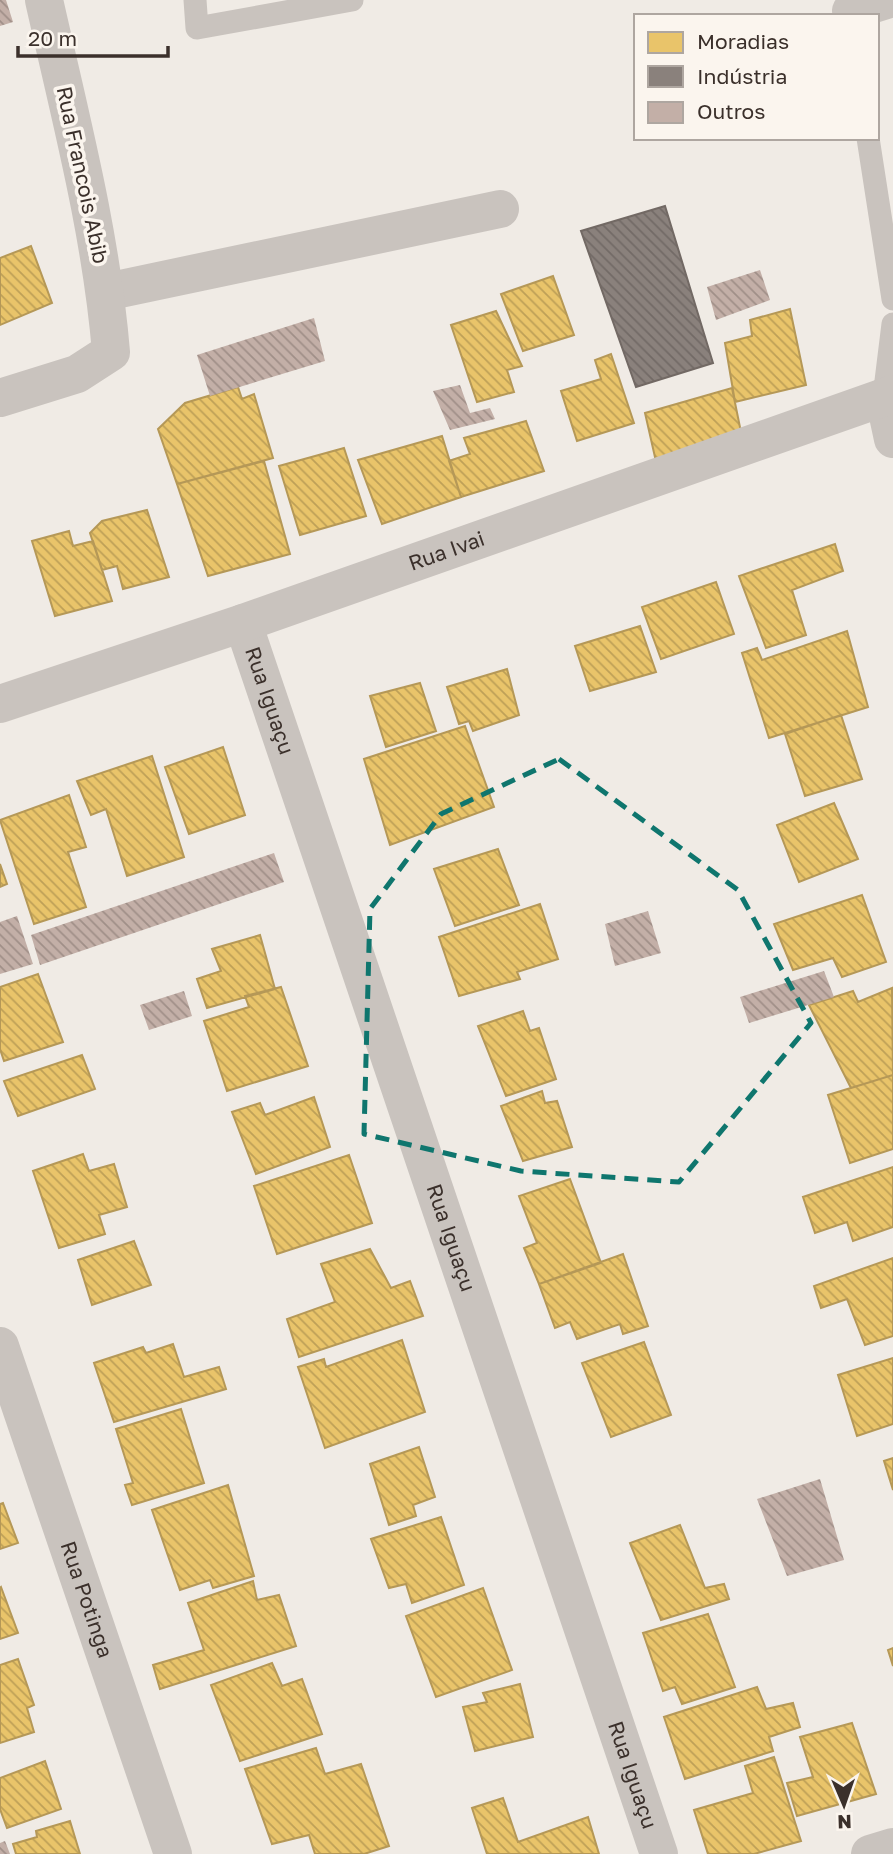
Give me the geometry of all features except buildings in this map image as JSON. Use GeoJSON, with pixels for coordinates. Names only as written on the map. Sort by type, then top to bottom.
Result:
{"type":"FeatureCollection","features":[{"type":"Feature","properties":{"kind":"street","name":"Rua Francois Abib"},"geometry":{"type":"LineString","coordinates":[[0,398],[76,374],[111,352],[106,292],[44,0]]}},
{"type":"Feature","properties":{"kind":"street"},"geometry":{"type":"LineString","coordinates":[[106,292],[500,209]]}},
{"type":"Feature","properties":{"kind":"street"},"geometry":{"type":"LineString","coordinates":[[889,396],[893,439]]}},
{"type":"Feature","properties":{"kind":"street","name":"Rua Ivai"},"geometry":{"type":"LineString","coordinates":[[0,704],[243,623],[889,396]]}},
{"type":"Feature","properties":{"kind":"street","name":"Rua Iguaçu"},"geometry":{"type":"LineString","coordinates":[[243,623],[659,1854]]}},
{"type":"Feature","properties":{"kind":"street","name":"Rua Potinga"},"geometry":{"type":"LineString","coordinates":[[0,1346],[173,1854]]}},
{"type":"Feature","properties":{"kind":"street"},"geometry":{"type":"LineString","coordinates":[[870,1854],[893,1847]]}},
{"type":"Feature","properties":{"kind":"lane"},"geometry":{"type":"LineString","coordinates":[[195,0],[197,28],[352,0]]}},
{"type":"Feature","properties":{"kind":"lane"},"geometry":{"type":"LineString","coordinates":[[868,140],[893,299]]}},
{"type":"Feature","properties":{"kind":"lane"},"geometry":{"type":"LineString","coordinates":[[889,396],[893,324]]}},
{"type":"Feature","properties":{"kind":"highlighted area"},"geometry":{"type":"Polygon","coordinates":[[[559,759],[738,890],[811,1023],[679,1182],[521,1171],[364,1134],[370,909],[441,814],[559,759]]]}}]}
